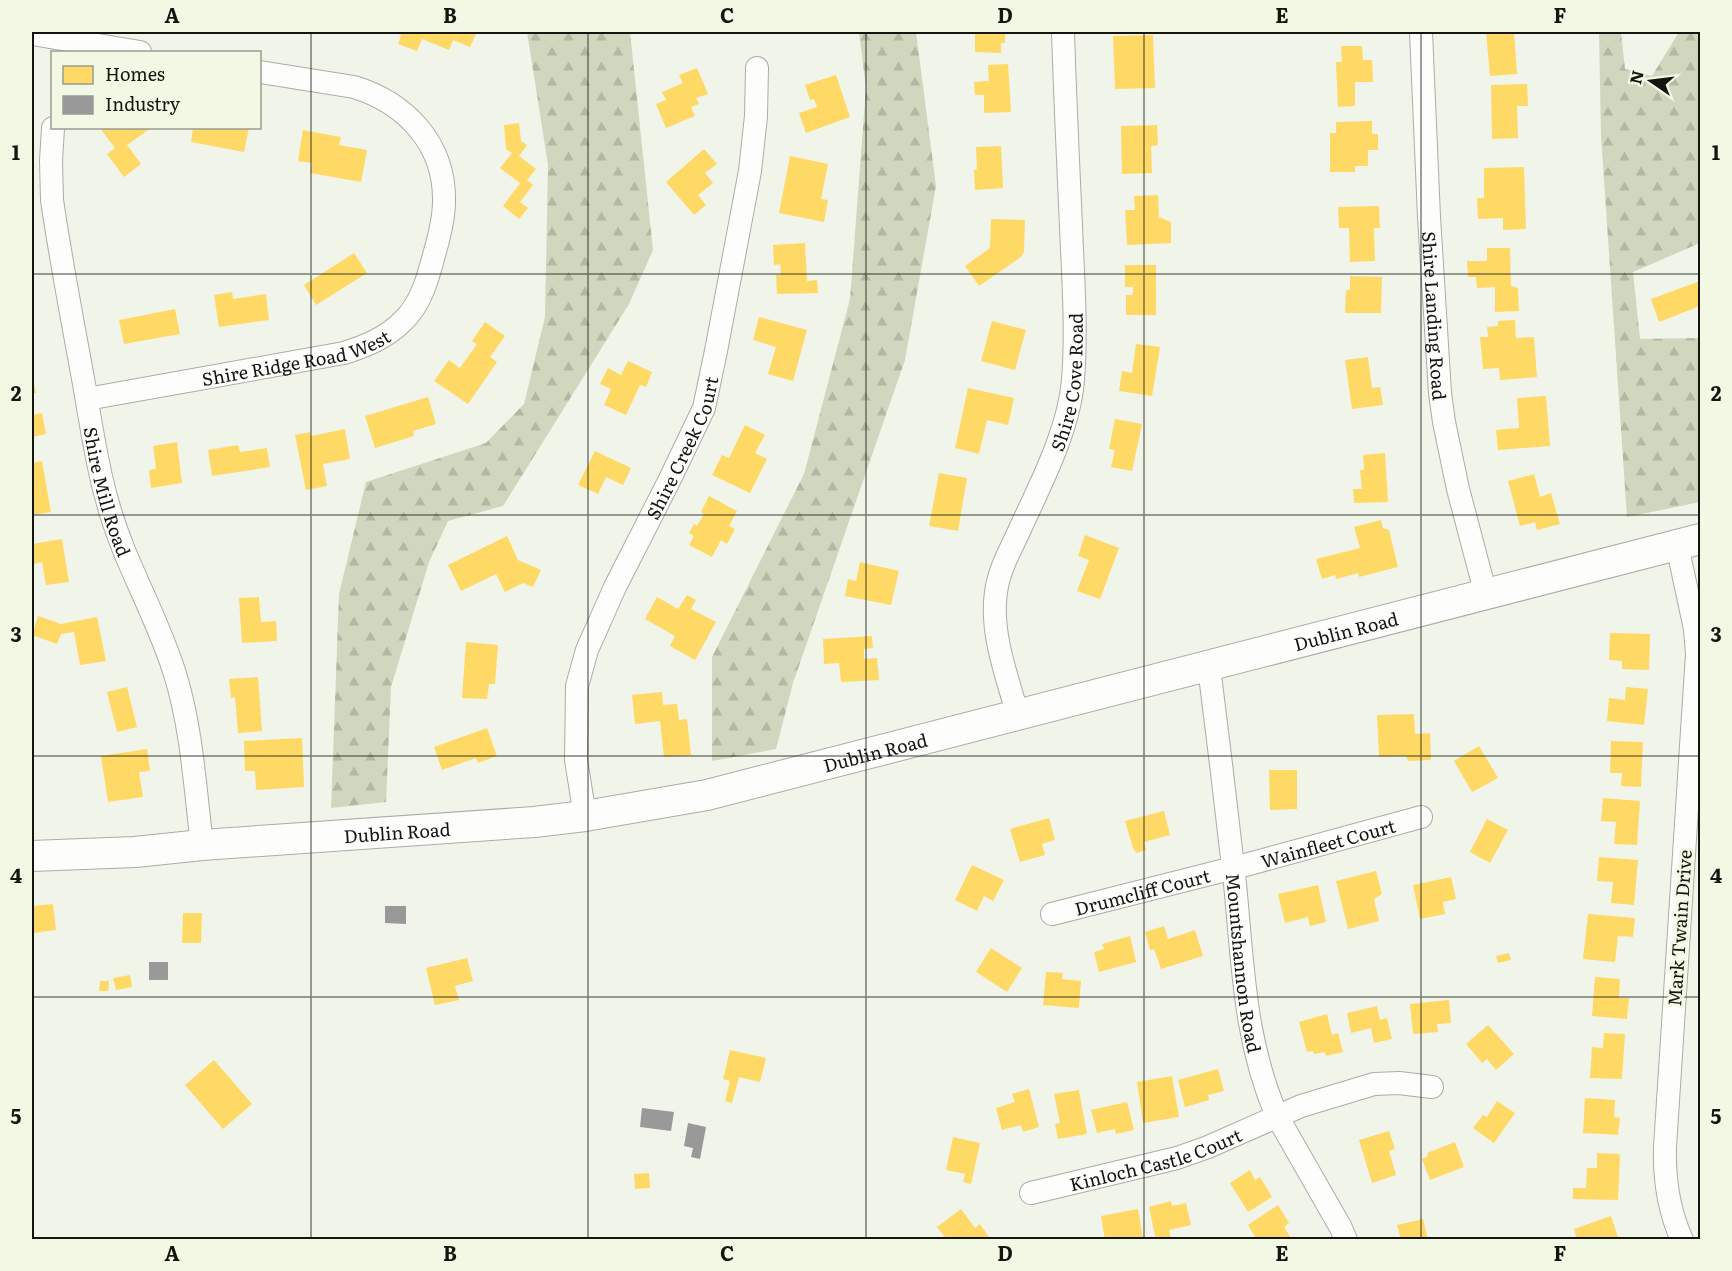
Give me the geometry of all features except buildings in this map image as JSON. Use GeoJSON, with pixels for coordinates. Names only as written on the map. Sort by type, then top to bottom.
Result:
{"type":"FeatureCollection","features":[{"type":"Feature","properties":{"kind":"main road","name":"Dublin Road"},"geometry":{"type":"LineString","coordinates":[[32,856],[135,852],[202,845],[534,822],[585,816],[707,795],[1689,542]]}},
{"type":"Feature","properties":{"kind":"street","name":"Shire Cove Road"},"geometry":{"type":"LineString","coordinates":[[1018,716],[998,645],[994,614],[996,590],[1003,565],[1058,442],[1068,410],[1073,381],[1075,308],[1063,32]]}},
{"type":"Feature","properties":{"kind":"street","name":"Shire Landing Road"},"geometry":{"type":"LineString","coordinates":[[1421,32],[1440,393],[1458,489],[1486,595]]}},
{"type":"Feature","properties":{"kind":"street"},"geometry":{"type":"LineString","coordinates":[[32,34],[68,47],[126,51]]}},
{"type":"Feature","properties":{"kind":"street","name":"Shire Creek Court"},"geometry":{"type":"LineString","coordinates":[[585,816],[576,760],[577,686],[586,650],[704,408],[750,171],[756,116],[757,68]]}},
{"type":"Feature","properties":{"kind":"street","name":"Shire Ridge Road West"},"geometry":{"type":"LineString","coordinates":[[87,399],[344,353],[377,341],[405,319],[417,302],[428,280],[440,233],[444,201],[442,177],[430,145],[405,113],[369,92],[354,87],[261,72]]}},
{"type":"Feature","properties":{"kind":"street","name":"Shire Mill Road"},"geometry":{"type":"LineString","coordinates":[[53,129],[52,200],[95,453],[107,502],[121,544],[175,672],[183,701],[202,845]]}},
{"type":"Feature","properties":{"kind":"street","name":"Mark Twain Drive"},"geometry":{"type":"LineString","coordinates":[[1682,1239],[1673,1215],[1664,1168],[1698,675],[1689,542]]}},
{"type":"Feature","properties":{"kind":"street","name":"Mountshannon Road"},"geometry":{"type":"LineString","coordinates":[[1209,667],[1233,868],[1245,997],[1253,1048],[1269,1099],[1277,1116],[1346,1239]]}},
{"type":"Feature","properties":{"kind":"street","name":"Wainfleet Court"},"geometry":{"type":"LineString","coordinates":[[1233,868],[1421,817]]}},
{"type":"Feature","properties":{"kind":"street","name":"Drumcliff Court"},"geometry":{"type":"LineString","coordinates":[[1052,914],[1233,868]]}},
{"type":"Feature","properties":{"kind":"street","name":"Kinloch Castle Court"},"geometry":{"type":"LineString","coordinates":[[1031,1193],[1177,1158],[1208,1147],[1301,1106],[1374,1084],[1400,1083],[1432,1087]]}},
{"type":"Feature","properties":{"kind":"green space"},"geometry":{"type":"Polygon","coordinates":[[[527,32],[630,32],[653,250],[629,304],[503,506],[448,521],[429,562],[391,687],[386,802],[331,808],[339,594],[366,482],[486,443],[524,404],[545,317],[548,165],[527,32]]]}},
{"type":"Feature","properties":{"kind":"green space"},"geometry":{"type":"Polygon","coordinates":[[[859,32],[916,32],[936,186],[905,360],[793,683],[776,749],[712,761],[712,657],[804,474],[850,299],[866,88],[859,32]]]}},
{"type":"Feature","properties":{"kind":"green space"},"geometry":{"type":"Polygon","coordinates":[[[1599,32],[1621,32],[1625,69],[1652,76],[1679,32],[1700,32],[1700,243],[1633,272],[1640,339],[1700,338],[1700,502],[1627,517],[1601,136],[1599,32]]]}}]}
